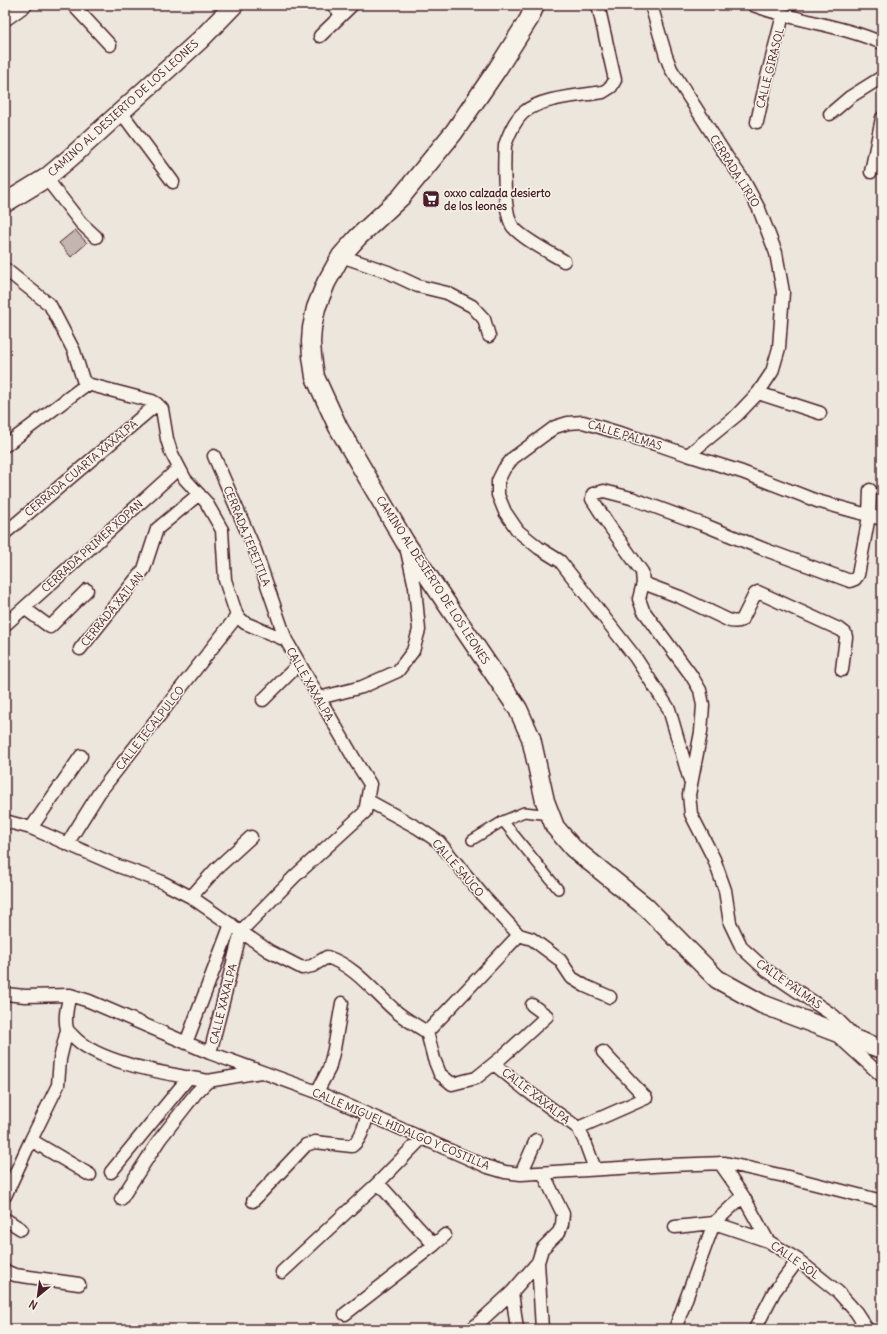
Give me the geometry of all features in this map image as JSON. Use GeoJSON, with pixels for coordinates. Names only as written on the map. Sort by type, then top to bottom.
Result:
{"type":"FeatureCollection","features":[{"type":"Feature","properties":{"kind":"main road","name":"CAMINO AL DESIERTO DE LOS LEONES"},"geometry":{"type":"LineString","coordinates":[[5,202],[46,178],[200,40],[234,5]]}},
{"type":"Feature","properties":{"kind":"main road","name":"CAMINO AL DESIERTO DE LOS LEONES"},"geometry":{"type":"LineString","coordinates":[[535,5],[498,68],[454,132],[401,197],[358,237],[341,256],[316,308],[312,328],[312,356],[315,377],[338,427],[406,542],[518,709],[531,738],[545,800],[555,827],[573,848],[646,907],[717,979],[762,1004],[882,1049]]}},
{"type":"Feature","properties":{"kind":"street"},"geometry":{"type":"LineString","coordinates":[[5,20],[26,5]]}},
{"type":"Feature","properties":{"kind":"street"},"geometry":{"type":"LineString","coordinates":[[73,5],[110,45]]}},
{"type":"Feature","properties":{"kind":"street"},"geometry":{"type":"LineString","coordinates":[[333,5],[341,14]]}},
{"type":"Feature","properties":{"kind":"street"},"geometry":{"type":"LineString","coordinates":[[320,36],[352,5]]}},
{"type":"Feature","properties":{"kind":"street"},"geometry":{"type":"LineString","coordinates":[[564,261],[531,241],[512,226],[508,217],[506,205],[505,145],[508,135],[524,112],[546,102],[603,92],[611,87],[615,80],[598,5]]}},
{"type":"Feature","properties":{"kind":"street","name":"CERRADA LIRIO"},"geometry":{"type":"LineString","coordinates":[[651,5],[663,48],[671,69],[744,181],[759,209],[776,253],[783,292],[779,348],[772,372],[758,393],[737,415],[688,455]]}},
{"type":"Feature","properties":{"kind":"street"},"geometry":{"type":"LineString","coordinates":[[753,5],[783,15],[864,36],[882,44]]}},
{"type":"Feature","properties":{"kind":"street","name":"CALLE GIRASOL"},"geometry":{"type":"LineString","coordinates":[[757,122],[783,15]]}},
{"type":"Feature","properties":{"kind":"street"},"geometry":{"type":"LineString","coordinates":[[830,114],[850,98],[882,77]]}},
{"type":"Feature","properties":{"kind":"street"},"geometry":{"type":"LineString","coordinates":[[121,112],[173,182]]}},
{"type":"Feature","properties":{"kind":"street"},"geometry":{"type":"LineString","coordinates":[[871,172],[882,118]]}},
{"type":"Feature","properties":{"kind":"street"},"geometry":{"type":"LineString","coordinates":[[46,178],[81,222],[96,237]]}},
{"type":"Feature","properties":{"kind":"street"},"geometry":{"type":"LineString","coordinates":[[341,256],[388,272],[418,286],[447,294],[466,302],[472,306],[484,320],[489,336]]}},
{"type":"Feature","properties":{"kind":"street"},"geometry":{"type":"LineString","coordinates":[[5,270],[50,306],[74,351],[79,371],[83,380],[87,384],[145,399],[157,404],[162,409],[167,439],[171,452],[185,479],[206,502],[222,530],[225,580],[237,616]]}},
{"type":"Feature","properties":{"kind":"street"},"geometry":{"type":"LineString","coordinates":[[6,445],[87,384]]}},
{"type":"Feature","properties":{"kind":"street"},"geometry":{"type":"LineString","coordinates":[[758,393],[820,413]]}},
{"type":"Feature","properties":{"kind":"street","name":"CERRADA CUARTA XAXALPA"},"geometry":{"type":"LineString","coordinates":[[5,532],[157,404]]}},
{"type":"Feature","properties":{"kind":"street","name":"CALLE PALMAS"},"geometry":{"type":"LineString","coordinates":[[691,784],[669,708],[639,663],[560,562],[539,548],[518,531],[505,512],[498,495],[498,481],[504,470],[513,458],[555,428],[568,423],[583,422],[742,472],[817,501],[869,516]]}},
{"type":"Feature","properties":{"kind":"street","name":"CERRADA TEPETITLA"},"geometry":{"type":"LineString","coordinates":[[214,456],[255,550],[286,640]]}},
{"type":"Feature","properties":{"kind":"street","name":"CERRADA PRIMER XOPAN"},"geometry":{"type":"LineString","coordinates":[[5,625],[179,468]]}},
{"type":"Feature","properties":{"kind":"street","name":"CALLE PALMAS"},"geometry":{"type":"LineString","coordinates":[[859,1041],[834,1016],[766,970],[742,948],[730,922],[725,890],[714,859],[691,814],[688,795],[701,732],[703,706],[700,690],[691,675],[643,610],[639,599],[643,583],[642,572],[592,499],[593,494],[604,491],[631,498],[850,581],[858,575],[869,516],[870,490]]}},
{"type":"Feature","properties":{"kind":"street","name":"CERRADA XATLAN"},"geometry":{"type":"LineString","coordinates":[[80,649],[144,569],[157,529],[199,494]]}},
{"type":"Feature","properties":{"kind":"street"},"geometry":{"type":"LineString","coordinates":[[869,516],[882,519]]}},
{"type":"Feature","properties":{"kind":"street"},"geometry":{"type":"LineString","coordinates":[[319,698],[362,687],[398,671],[413,651],[419,630],[415,587],[406,542]]}},
{"type":"Feature","properties":{"kind":"street"},"geometry":{"type":"LineString","coordinates":[[643,583],[680,597],[734,622],[742,620],[755,594],[758,592],[845,633],[846,637],[842,670]]}},
{"type":"Feature","properties":{"kind":"street"},"geometry":{"type":"LineString","coordinates":[[24,608],[50,627],[87,590]]}},
{"type":"Feature","properties":{"kind":"street","name":"CALLE XAXALPA"},"geometry":{"type":"LineString","coordinates":[[210,1053],[241,931],[295,876],[365,812],[370,784],[286,640],[245,623],[237,616]]}},
{"type":"Feature","properties":{"kind":"street","name":"CALLE TECALPULCO"},"geometry":{"type":"LineString","coordinates":[[66,844],[99,793],[237,616]]}},
{"type":"Feature","properties":{"kind":"street"},"geometry":{"type":"LineString","coordinates":[[264,700],[299,664]]}},
{"type":"Feature","properties":{"kind":"street"},"geometry":{"type":"LineString","coordinates":[[31,828],[81,756]]}},
{"type":"Feature","properties":{"kind":"street","name":"CALLE SAÚCO"},"geometry":{"type":"LineString","coordinates":[[367,800],[418,828],[438,842],[484,897],[520,935]]}},
{"type":"Feature","properties":{"kind":"street"},"geometry":{"type":"LineString","coordinates":[[472,840],[503,821],[524,812],[551,815]]}},
{"type":"Feature","properties":{"kind":"street"},"geometry":{"type":"LineString","coordinates":[[5,821],[31,828],[118,866],[160,881],[191,897],[269,950],[302,968],[312,966],[327,957],[337,960],[362,977],[398,1013],[427,1032],[520,935],[532,939],[560,960],[572,978],[585,986],[610,997]]}},
{"type":"Feature","properties":{"kind":"street"},"geometry":{"type":"LineString","coordinates":[[503,821],[558,889]]}},
{"type":"Feature","properties":{"kind":"street"},"geometry":{"type":"LineString","coordinates":[[191,897],[216,869],[251,837]]}},
{"type":"Feature","properties":{"kind":"street"},"geometry":{"type":"LineString","coordinates":[[186,1043],[231,924]]}},
{"type":"Feature","properties":{"kind":"street","name":"CALLE MIGUEL HIDALGO Y COSTILLA"},"geometry":{"type":"LineString","coordinates":[[5,994],[25,996],[70,995],[89,1001],[210,1053],[317,1092],[488,1168],[521,1174],[725,1163],[784,1176],[882,1201]]}},
{"type":"Feature","properties":{"kind":"street"},"geometry":{"type":"LineString","coordinates":[[5,1196],[58,1085],[60,1059],[67,1030],[65,1015],[70,995]]}},
{"type":"Feature","properties":{"kind":"street"},"geometry":{"type":"LineString","coordinates":[[317,1092],[329,1069],[342,1003]]}},
{"type":"Feature","properties":{"kind":"street"},"geometry":{"type":"LineString","coordinates":[[494,1064],[547,1016],[532,1005]]}},
{"type":"Feature","properties":{"kind":"street"},"geometry":{"type":"LineString","coordinates":[[67,1030],[79,1043],[110,1058],[189,1077],[208,1080],[262,1072]]}},
{"type":"Feature","properties":{"kind":"street"},"geometry":{"type":"LineString","coordinates":[[833,1031],[882,1076]]}},
{"type":"Feature","properties":{"kind":"street","name":"CALLE XAXALPA"},"geometry":{"type":"LineString","coordinates":[[427,1032],[434,1059],[440,1074],[452,1084],[476,1078],[494,1064],[526,1090],[578,1128],[595,1169]]}},
{"type":"Feature","properties":{"kind":"street"},"geometry":{"type":"LineString","coordinates":[[578,1128],[646,1098],[603,1052]]}},
{"type":"Feature","properties":{"kind":"street"},"geometry":{"type":"LineString","coordinates":[[111,1172],[189,1077]]}},
{"type":"Feature","properties":{"kind":"street"},"geometry":{"type":"LineString","coordinates":[[121,1199],[160,1139],[208,1080]]}},
{"type":"Feature","properties":{"kind":"street"},"geometry":{"type":"LineString","coordinates":[[253,1201],[306,1145],[315,1142],[352,1146],[362,1133],[368,1114]]}},
{"type":"Feature","properties":{"kind":"street"},"geometry":{"type":"LineString","coordinates":[[282,1272],[378,1183],[422,1138]]}},
{"type":"Feature","properties":{"kind":"street"},"geometry":{"type":"LineString","coordinates":[[31,1140],[90,1175]]}},
{"type":"Feature","properties":{"kind":"street"},"geometry":{"type":"LineString","coordinates":[[521,1174],[536,1140]]}},
{"type":"Feature","properties":{"kind":"street","name":"CALLE SOL"},"geometry":{"type":"LineString","coordinates":[[720,1163],[743,1196],[768,1241],[798,1260],[838,1292],[856,1312],[867,1329]]}},
{"type":"Feature","properties":{"kind":"street"},"geometry":{"type":"LineString","coordinates":[[542,1329],[538,1262],[542,1249],[560,1232],[563,1214],[543,1173]]}},
{"type":"Feature","properties":{"kind":"street"},"geometry":{"type":"LineString","coordinates":[[378,1183],[434,1245]]}},
{"type":"Feature","properties":{"kind":"street"},"geometry":{"type":"LineString","coordinates":[[674,1329],[714,1223],[743,1196]]}},
{"type":"Feature","properties":{"kind":"street"},"geometry":{"type":"LineString","coordinates":[[5,1219],[21,1229]]}},
{"type":"Feature","properties":{"kind":"street"},"geometry":{"type":"LineString","coordinates":[[675,1227],[714,1223],[768,1241]]}},
{"type":"Feature","properties":{"kind":"street"},"geometry":{"type":"LineString","coordinates":[[345,1314],[445,1235]]}},
{"type":"Feature","properties":{"kind":"street"},"geometry":{"type":"LineString","coordinates":[[755,1329],[774,1292],[798,1260]]}},
{"type":"Feature","properties":{"kind":"street"},"geometry":{"type":"LineString","coordinates":[[472,1329],[512,1292],[538,1262]]}},
{"type":"Feature","properties":{"kind":"street"},"geometry":{"type":"LineString","coordinates":[[5,1271],[15,1275],[79,1284]]}},
{"type":"Feature","properties":{"kind":"street"},"geometry":{"type":"LineString","coordinates":[[512,1292],[517,1329]]}},
{"type":"Feature","properties":{"kind":"building"},"geometry":{"type":"Polygon","coordinates":[[[75,230],[87,243],[71,257],[59,243],[75,230]]]}},
{"type":"Feature","properties":{"kind":"place","name":"oxxo calzada desierto de los leones"},"geometry":{"type":"Point","coordinates":[431,199]}}]}
